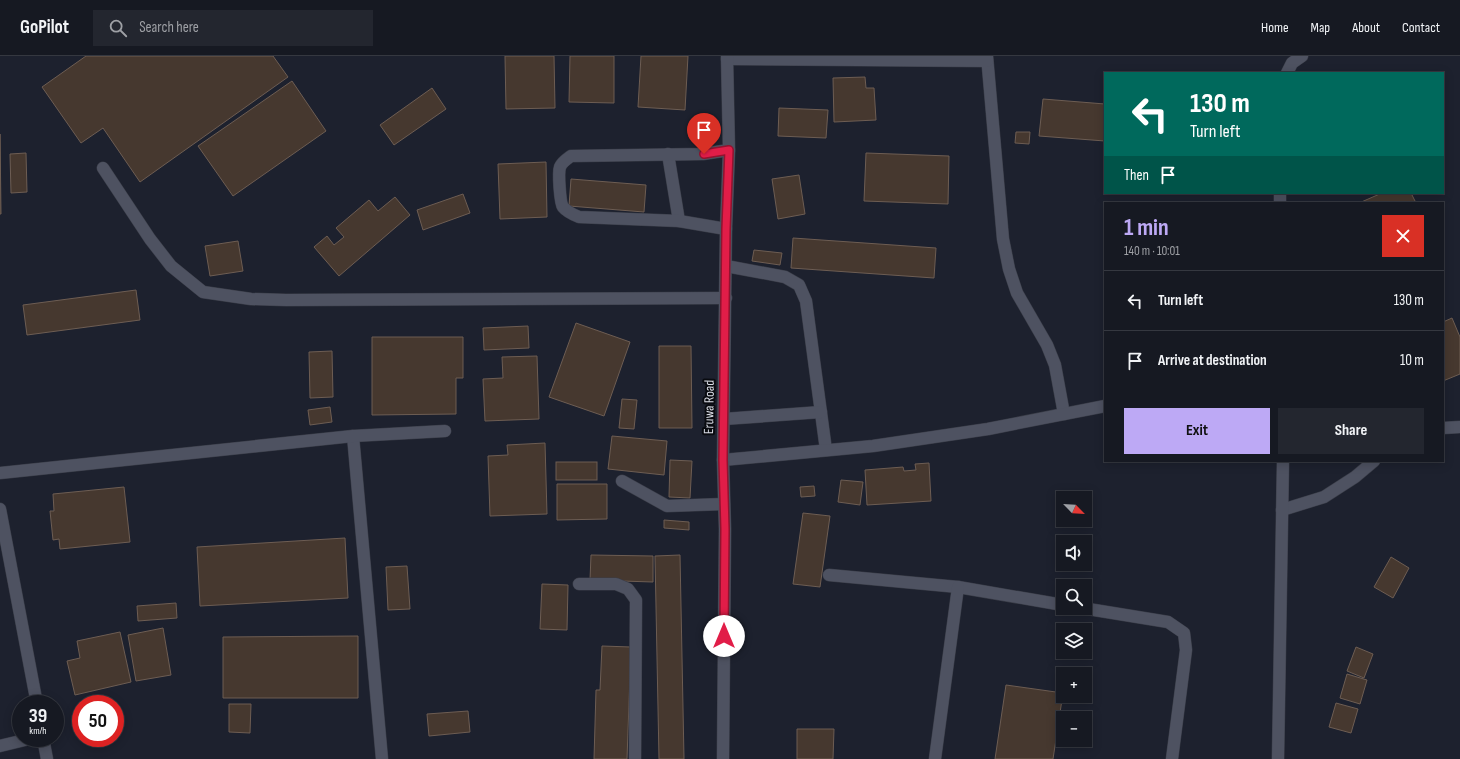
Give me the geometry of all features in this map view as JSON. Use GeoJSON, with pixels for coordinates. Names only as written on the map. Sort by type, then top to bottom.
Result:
{"type":"FeatureCollection","features":[{"type":"Feature","properties":{"kind":"street"},"geometry":{"type":"LineString","coordinates":[[1288,72],[1292,63],[1302,56]]}},
{"type":"Feature","properties":{"kind":"street"},"geometry":{"type":"LineString","coordinates":[[727,57],[987,59],[1003,238],[1009,269],[1017,293],[1047,345],[1056,365],[1064,414]]}},
{"type":"Feature","properties":{"kind":"street","name":"Eruwa Road"},"geometry":{"type":"LineString","coordinates":[[724,759],[723,460],[726,229],[729,150],[727,57]]}},
{"type":"Feature","properties":{"kind":"street"},"geometry":{"type":"LineString","coordinates":[[726,229],[679,221],[579,217],[562,207],[560,197],[560,167],[564,161],[571,156],[704,154],[729,150]]}},
{"type":"Feature","properties":{"kind":"street"},"geometry":{"type":"LineString","coordinates":[[668,154],[679,221]]}},
{"type":"Feature","properties":{"kind":"street"},"geometry":{"type":"LineString","coordinates":[[103,168],[150,239],[171,266],[203,292],[250,299],[286,300],[726,298]]}},
{"type":"Feature","properties":{"kind":"street"},"geometry":{"type":"LineString","coordinates":[[726,266],[785,277],[799,286],[806,301],[826,450]]}},
{"type":"Feature","properties":{"kind":"street"},"geometry":{"type":"LineString","coordinates":[[723,460],[873,446],[980,430],[1104,406]]}},
{"type":"Feature","properties":{"kind":"street"},"geometry":{"type":"LineString","coordinates":[[724,419],[821,412]]}},
{"type":"Feature","properties":{"kind":"street"},"geometry":{"type":"LineString","coordinates":[[1444,428],[1460,427]]}},
{"type":"Feature","properties":{"kind":"street"},"geometry":{"type":"LineString","coordinates":[[0,473],[353,436],[445,431]]}},
{"type":"Feature","properties":{"kind":"street"},"geometry":{"type":"LineString","coordinates":[[353,436],[382,759]]}},
{"type":"Feature","properties":{"kind":"street"},"geometry":{"type":"LineString","coordinates":[[1278,759],[1283,462]]}},
{"type":"Feature","properties":{"kind":"street"},"geometry":{"type":"LineString","coordinates":[[1282,510],[1324,497],[1373,462]]}},
{"type":"Feature","properties":{"kind":"street"},"geometry":{"type":"LineString","coordinates":[[622,481],[667,506],[724,504]]}},
{"type":"Feature","properties":{"kind":"street"},"geometry":{"type":"LineString","coordinates":[[0,509],[35,695]]}},
{"type":"Feature","properties":{"kind":"street"},"geometry":{"type":"LineString","coordinates":[[829,575],[958,587],[1056,604]]}},
{"type":"Feature","properties":{"kind":"street"},"geometry":{"type":"LineString","coordinates":[[578,584],[616,584],[628,589],[636,600],[635,759]]}},
{"type":"Feature","properties":{"kind":"street"},"geometry":{"type":"LineString","coordinates":[[935,759],[958,587]]}},
{"type":"Feature","properties":{"kind":"street"},"geometry":{"type":"LineString","coordinates":[[1092,610],[1168,622],[1184,633],[1186,650],[1172,759]]}},
{"type":"Feature","properties":{"kind":"street"},"geometry":{"type":"LineString","coordinates":[[0,746],[12,743]]}},
{"type":"Feature","properties":{"kind":"street"},"geometry":{"type":"LineString","coordinates":[[45,747],[47,759]]}},
{"type":"Feature","properties":{"kind":"building"},"geometry":{"type":"Polygon","coordinates":[[[86,56],[273,56],[288,77],[140,182],[103,128],[81,143],[42,87],[86,56]]]}},
{"type":"Feature","properties":{"kind":"building"},"geometry":{"type":"Polygon","coordinates":[[[505,56],[554,56],[555,108],[506,109],[505,56]]]}},
{"type":"Feature","properties":{"kind":"building"},"geometry":{"type":"Polygon","coordinates":[[[570,56],[614,56],[614,103],[569,102],[570,56]]]}},
{"type":"Feature","properties":{"kind":"building"},"geometry":{"type":"Polygon","coordinates":[[[641,56],[688,56],[685,110],[638,107],[641,56]]]}},
{"type":"Feature","properties":{"kind":"building"},"geometry":{"type":"Polygon","coordinates":[[[865,77],[866,88],[874,88],[876,120],[834,122],[833,78],[865,77]]]}},
{"type":"Feature","properties":{"kind":"building"},"geometry":{"type":"Polygon","coordinates":[[[292,81],[326,131],[233,196],[198,146],[292,81]]]}},
{"type":"Feature","properties":{"kind":"building"},"geometry":{"type":"Polygon","coordinates":[[[432,88],[446,109],[394,145],[380,125],[432,88]]]}},
{"type":"Feature","properties":{"kind":"building"},"geometry":{"type":"Polygon","coordinates":[[[1043,99],[1104,104],[1104,141],[1039,136],[1043,99]]]}},
{"type":"Feature","properties":{"kind":"building"},"geometry":{"type":"Polygon","coordinates":[[[779,108],[828,110],[826,138],[778,136],[779,108]]]}},
{"type":"Feature","properties":{"kind":"building"},"geometry":{"type":"Polygon","coordinates":[[[1016,132],[1030,132],[1029,144],[1015,143],[1016,132]]]}},
{"type":"Feature","properties":{"kind":"building"},"geometry":{"type":"Polygon","coordinates":[[[0,134],[1,214],[0,214],[0,134]]]}},
{"type":"Feature","properties":{"kind":"building"},"geometry":{"type":"Polygon","coordinates":[[[26,153],[27,192],[11,193],[10,154],[26,153]]]}},
{"type":"Feature","properties":{"kind":"building"},"geometry":{"type":"Polygon","coordinates":[[[866,153],[949,156],[948,204],[864,201],[866,153]]]}},
{"type":"Feature","properties":{"kind":"building"},"geometry":{"type":"Polygon","coordinates":[[[546,162],[547,217],[500,219],[498,164],[546,162]]]}},
{"type":"Feature","properties":{"kind":"building"},"geometry":{"type":"Polygon","coordinates":[[[799,175],[805,214],[778,219],[772,179],[799,175]]]}},
{"type":"Feature","properties":{"kind":"building"},"geometry":{"type":"Polygon","coordinates":[[[571,179],[646,185],[644,212],[569,206],[571,179]]]}},
{"type":"Feature","properties":{"kind":"building"},"geometry":{"type":"Polygon","coordinates":[[[463,194],[470,213],[423,230],[417,210],[463,194]]]}},
{"type":"Feature","properties":{"kind":"building"},"geometry":{"type":"Polygon","coordinates":[[[1380,194],[1412,194],[1416,202],[1361,202],[1380,194]]]}},
{"type":"Feature","properties":{"kind":"building"},"geometry":{"type":"Polygon","coordinates":[[[395,197],[410,215],[339,276],[314,247],[327,236],[334,245],[344,237],[336,228],[369,200],[378,211],[395,197]]]}},
{"type":"Feature","properties":{"kind":"building"},"geometry":{"type":"Polygon","coordinates":[[[793,238],[936,248],[934,278],[791,268],[793,238]]]}},
{"type":"Feature","properties":{"kind":"building"},"geometry":{"type":"Polygon","coordinates":[[[238,241],[243,271],[210,276],[205,246],[238,241]]]}},
{"type":"Feature","properties":{"kind":"building"},"geometry":{"type":"Polygon","coordinates":[[[754,250],[782,253],[780,265],[752,261],[754,250]]]}},
{"type":"Feature","properties":{"kind":"building"},"geometry":{"type":"Polygon","coordinates":[[[136,290],[140,320],[27,335],[23,305],[136,290]]]}},
{"type":"Feature","properties":{"kind":"building"},"geometry":{"type":"Polygon","coordinates":[[[1452,318],[1460,337],[1460,374],[1444,381],[1444,322],[1452,318]]]}},
{"type":"Feature","properties":{"kind":"building"},"geometry":{"type":"Polygon","coordinates":[[[576,323],[630,342],[604,416],[549,397],[576,323]]]}},
{"type":"Feature","properties":{"kind":"building"},"geometry":{"type":"Polygon","coordinates":[[[528,326],[529,348],[484,350],[483,328],[528,326]]]}},
{"type":"Feature","properties":{"kind":"building"},"geometry":{"type":"Polygon","coordinates":[[[372,337],[463,337],[463,378],[456,378],[456,414],[372,415],[372,337]]]}},
{"type":"Feature","properties":{"kind":"building"},"geometry":{"type":"Polygon","coordinates":[[[659,346],[691,346],[692,428],[659,428],[659,346]]]}},
{"type":"Feature","properties":{"kind":"building"},"geometry":{"type":"Polygon","coordinates":[[[332,351],[333,397],[310,398],[309,352],[332,351]]]}},
{"type":"Feature","properties":{"kind":"building"},"geometry":{"type":"Polygon","coordinates":[[[537,356],[539,419],[485,421],[483,379],[503,378],[502,357],[537,356]]]}},
{"type":"Feature","properties":{"kind":"building"},"geometry":{"type":"Polygon","coordinates":[[[622,399],[637,400],[634,429],[619,428],[622,399]]]}},
{"type":"Feature","properties":{"kind":"building"},"geometry":{"type":"Polygon","coordinates":[[[330,407],[332,422],[310,425],[308,410],[330,407]]]}},
{"type":"Feature","properties":{"kind":"building"},"geometry":{"type":"Polygon","coordinates":[[[612,436],[667,441],[664,475],[608,469],[612,436]]]}},
{"type":"Feature","properties":{"kind":"building"},"geometry":{"type":"Polygon","coordinates":[[[545,443],[547,514],[490,516],[488,456],[508,455],[507,445],[545,443]]]}},
{"type":"Feature","properties":{"kind":"building"},"geometry":{"type":"Polygon","coordinates":[[[670,460],[692,461],[690,498],[669,497],[670,460]]]}},
{"type":"Feature","properties":{"kind":"building"},"geometry":{"type":"Polygon","coordinates":[[[556,462],[597,462],[597,480],[556,480],[556,462]]]}},
{"type":"Feature","properties":{"kind":"building"},"geometry":{"type":"Polygon","coordinates":[[[929,463],[931,501],[867,505],[865,470],[903,467],[904,471],[916,470],[915,464],[929,463]]]}},
{"type":"Feature","properties":{"kind":"building"},"geometry":{"type":"Polygon","coordinates":[[[841,480],[863,482],[860,505],[838,502],[841,480]]]}},
{"type":"Feature","properties":{"kind":"building"},"geometry":{"type":"Polygon","coordinates":[[[557,484],[607,484],[607,519],[557,520],[557,484]]]}},
{"type":"Feature","properties":{"kind":"building"},"geometry":{"type":"Polygon","coordinates":[[[814,486],[815,496],[801,497],[800,487],[814,486]]]}},
{"type":"Feature","properties":{"kind":"building"},"geometry":{"type":"Polygon","coordinates":[[[124,487],[130,542],[60,549],[59,539],[53,540],[50,511],[54,511],[53,494],[124,487]]]}},
{"type":"Feature","properties":{"kind":"building"},"geometry":{"type":"Polygon","coordinates":[[[803,513],[830,516],[820,587],[793,584],[803,513]]]}},
{"type":"Feature","properties":{"kind":"building"},"geometry":{"type":"Polygon","coordinates":[[[664,520],[689,522],[689,530],[664,528],[664,520]]]}},
{"type":"Feature","properties":{"kind":"building"},"geometry":{"type":"Polygon","coordinates":[[[345,538],[348,598],[200,606],[197,547],[345,538]]]}},
{"type":"Feature","properties":{"kind":"building"},"geometry":{"type":"Polygon","coordinates":[[[591,555],[653,556],[653,582],[590,580],[591,555]]]}},
{"type":"Feature","properties":{"kind":"building"},"geometry":{"type":"Polygon","coordinates":[[[680,555],[684,759],[659,759],[655,556],[680,555]]]}},
{"type":"Feature","properties":{"kind":"building"},"geometry":{"type":"Polygon","coordinates":[[[1391,557],[1409,568],[1393,598],[1374,587],[1391,557]]]}},
{"type":"Feature","properties":{"kind":"building"},"geometry":{"type":"Polygon","coordinates":[[[407,566],[410,609],[388,610],[386,567],[407,566]]]}},
{"type":"Feature","properties":{"kind":"building"},"geometry":{"type":"Polygon","coordinates":[[[542,584],[568,585],[567,630],[540,629],[542,584]]]}},
{"type":"Feature","properties":{"kind":"building"},"geometry":{"type":"Polygon","coordinates":[[[176,603],[177,618],[138,621],[137,606],[176,603]]]}},
{"type":"Feature","properties":{"kind":"building"},"geometry":{"type":"Polygon","coordinates":[[[163,628],[171,675],[136,681],[128,635],[163,628]]]}},
{"type":"Feature","properties":{"kind":"building"},"geometry":{"type":"Polygon","coordinates":[[[120,632],[131,682],[75,695],[67,661],[80,658],[77,641],[120,632]]]}},
{"type":"Feature","properties":{"kind":"building"},"geometry":{"type":"Polygon","coordinates":[[[358,636],[358,698],[223,698],[223,637],[358,636]]]}},
{"type":"Feature","properties":{"kind":"building"},"geometry":{"type":"Polygon","coordinates":[[[602,646],[631,647],[627,759],[594,759],[596,690],[600,690],[602,646]]]}},
{"type":"Feature","properties":{"kind":"building"},"geometry":{"type":"Polygon","coordinates":[[[1356,647],[1373,654],[1364,678],[1347,671],[1356,647]]]}},
{"type":"Feature","properties":{"kind":"building"},"geometry":{"type":"Polygon","coordinates":[[[1347,674],[1367,680],[1360,704],[1340,698],[1347,674]]]}},
{"type":"Feature","properties":{"kind":"building"},"geometry":{"type":"Polygon","coordinates":[[[1006,685],[1056,692],[1056,703],[1061,703],[1060,711],[1056,711],[1056,739],[1053,759],[995,759],[1006,685]]]}},
{"type":"Feature","properties":{"kind":"building"},"geometry":{"type":"Polygon","coordinates":[[[1336,703],[1358,709],[1351,733],[1329,727],[1336,703]]]}},
{"type":"Feature","properties":{"kind":"building"},"geometry":{"type":"Polygon","coordinates":[[[229,704],[251,704],[250,733],[229,732],[229,704]]]}},
{"type":"Feature","properties":{"kind":"building"},"geometry":{"type":"Polygon","coordinates":[[[468,711],[470,732],[429,736],[427,714],[468,711]]]}},
{"type":"Feature","properties":{"kind":"building"},"geometry":{"type":"Polygon","coordinates":[[[797,729],[834,729],[833,759],[797,759],[797,729]]]}},
{"type":"Feature","properties":{"kind":"route"},"geometry":{"type":"LineString","coordinates":[[704,154],[729,150],[726,229],[723,460],[725,529],[724,636]]}}]}
